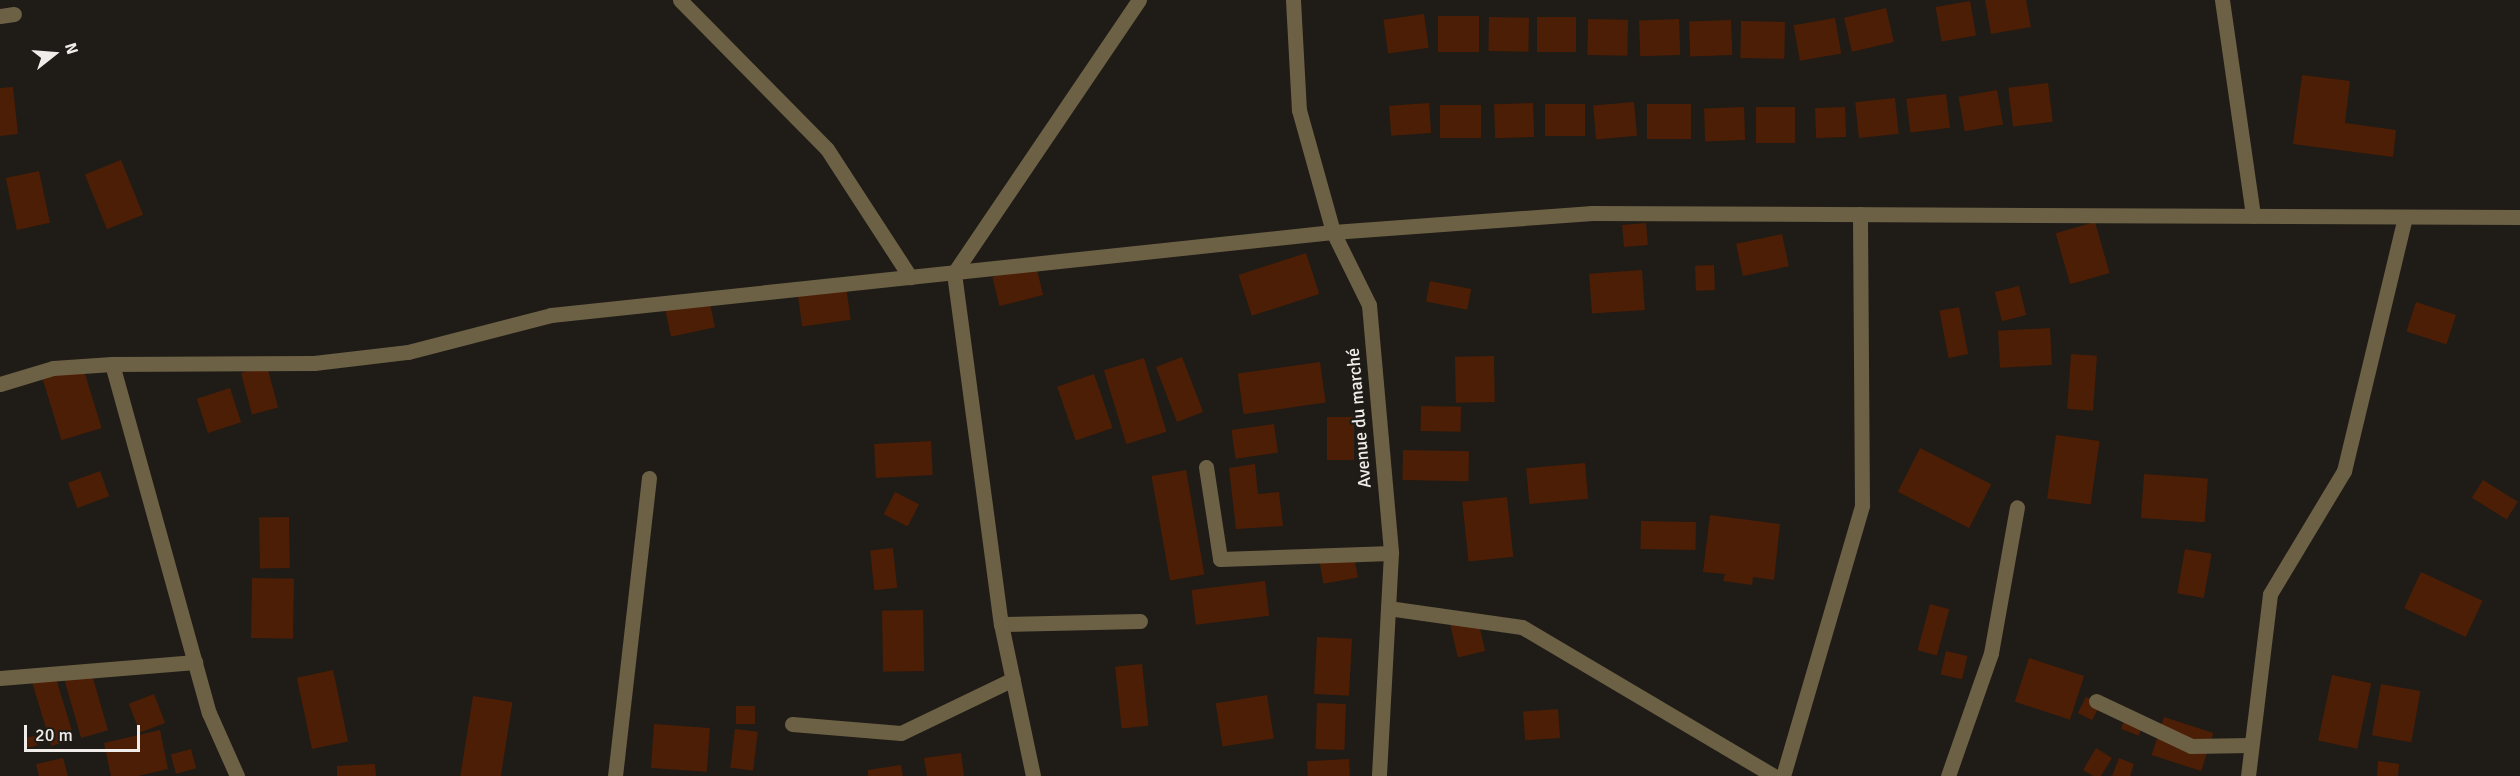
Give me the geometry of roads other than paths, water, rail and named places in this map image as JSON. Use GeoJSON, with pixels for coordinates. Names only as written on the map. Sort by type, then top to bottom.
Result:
{"type":"FeatureCollection","features":[{"type":"Feature","properties":{"kind":"street"},"geometry":{"type":"LineString","coordinates":[[680,0],[827,149],[910,277]]}},
{"type":"Feature","properties":{"kind":"street"},"geometry":{"type":"LineString","coordinates":[[1033,776],[1001,624],[954,273],[1139,0]]}},
{"type":"Feature","properties":{"kind":"street","name":"Avenue du marché"},"geometry":{"type":"LineString","coordinates":[[1293,0],[1299,110],[1333,232],[1369,305],[1391,553],[1379,776]]}},
{"type":"Feature","properties":{"kind":"street"},"geometry":{"type":"LineString","coordinates":[[2222,0],[2253,216]]}},
{"type":"Feature","properties":{"kind":"street"},"geometry":{"type":"LineString","coordinates":[[0,384],[53,368],[112,364],[314,363],[408,352],[551,315],[1333,232],[1592,213],[2520,217]]}},
{"type":"Feature","properties":{"kind":"street"},"geometry":{"type":"LineString","coordinates":[[1783,776],[1862,504],[1860,214]]}},
{"type":"Feature","properties":{"kind":"street"},"geometry":{"type":"LineString","coordinates":[[2247,776],[2270,594],[2344,471],[2405,217]]}},
{"type":"Feature","properties":{"kind":"street"},"geometry":{"type":"LineString","coordinates":[[112,364],[209,713],[237,776]]}},
{"type":"Feature","properties":{"kind":"street"},"geometry":{"type":"LineString","coordinates":[[1206,467],[1220,559],[1391,553]]}},
{"type":"Feature","properties":{"kind":"street"},"geometry":{"type":"LineString","coordinates":[[615,776],[648,478]]}},
{"type":"Feature","properties":{"kind":"street"},"geometry":{"type":"LineString","coordinates":[[1948,776],[1991,652],[2017,507]]}},
{"type":"Feature","properties":{"kind":"street"},"geometry":{"type":"LineString","coordinates":[[1388,608],[1522,627],[1774,776]]}},
{"type":"Feature","properties":{"kind":"street"},"geometry":{"type":"LineString","coordinates":[[1001,624],[1140,621]]}},
{"type":"Feature","properties":{"kind":"street"},"geometry":{"type":"LineString","coordinates":[[0,678],[195,662]]}},
{"type":"Feature","properties":{"kind":"street"},"geometry":{"type":"LineString","coordinates":[[792,724],[901,734],[1013,679]]}},
{"type":"Feature","properties":{"kind":"street"},"geometry":{"type":"LineString","coordinates":[[2096,701],[2191,746],[2251,745]]}}]}
